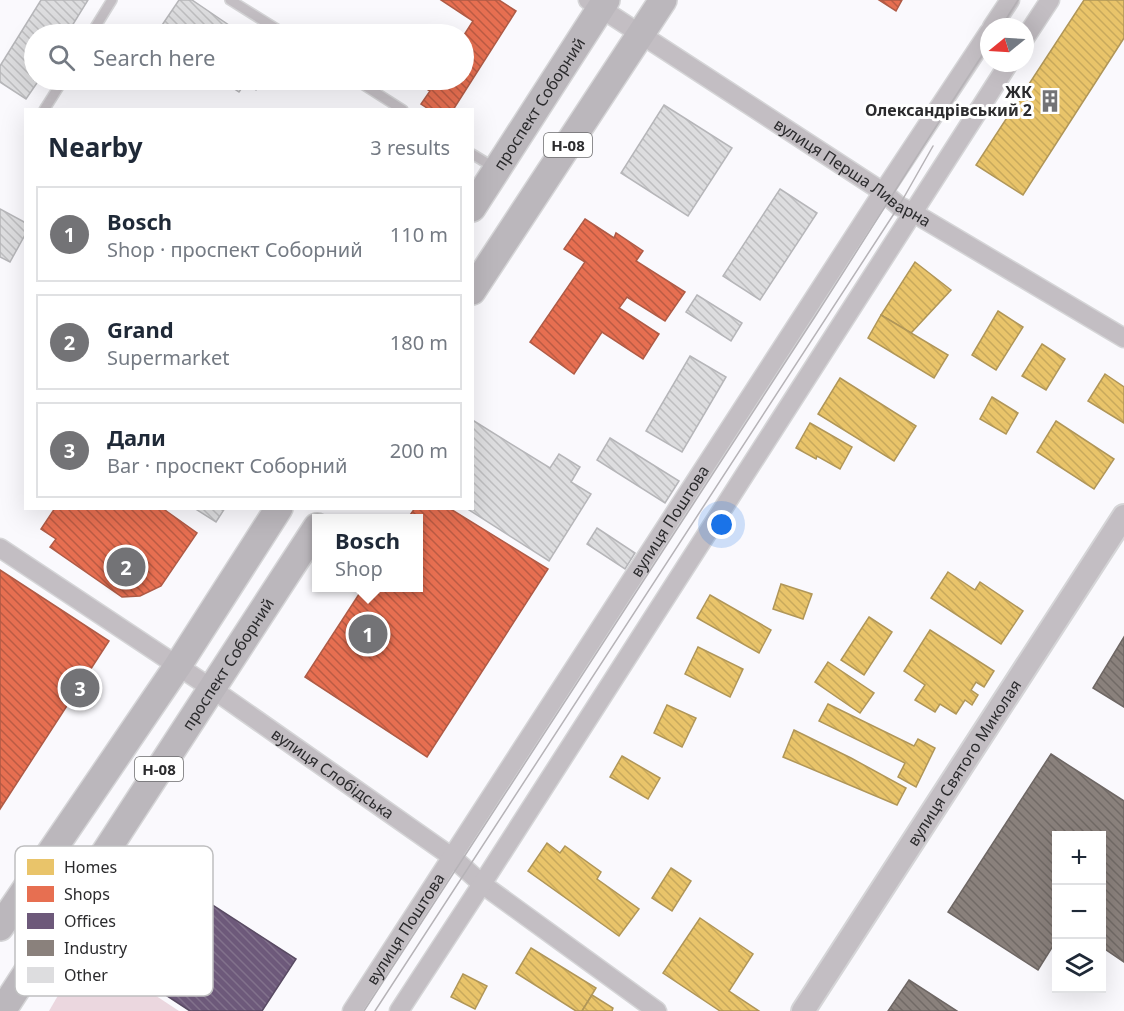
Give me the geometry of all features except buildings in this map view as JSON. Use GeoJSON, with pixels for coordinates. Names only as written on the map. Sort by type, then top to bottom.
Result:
{"type":"FeatureCollection","features":[{"type":"Feature","properties":{"kind":"main road","name":"Н-08"},"geometry":{"type":"LineString","coordinates":[[474,288],[663,0]]}},
{"type":"Feature","properties":{"kind":"main road","name":"проспект Соборний"},"geometry":{"type":"LineString","coordinates":[[474,205],[598,3]]}},
{"type":"Feature","properties":{"kind":"main road","name":"Н-08"},"geometry":{"type":"LineString","coordinates":[[55,846],[177,667],[278,510]]}},
{"type":"Feature","properties":{"kind":"main road","name":"проспект Соборний"},"geometry":{"type":"LineString","coordinates":[[109,846],[312,535]]}},
{"type":"Feature","properties":{"kind":"main road","name":"Н-08"},"geometry":{"type":"LineString","coordinates":[[0,927],[15,905]]}},
{"type":"Feature","properties":{"kind":"main road","name":"проспект Соборний"},"geometry":{"type":"LineString","coordinates":[[2,1011],[15,991]]}},
{"type":"Feature","properties":{"kind":"street"},"geometry":{"type":"LineString","coordinates":[[998,18],[1010,0]]}},
{"type":"Feature","properties":{"kind":"street"},"geometry":{"type":"LineString","coordinates":[[1034,24],[1050,0]]}},
{"type":"Feature","properties":{"kind":"street","name":"вулиця Перша Ливарна"},"geometry":{"type":"LineString","coordinates":[[598,3],[641,35],[883,192],[899,206],[1124,338]]}},
{"type":"Feature","properties":{"kind":"street","name":"вулиця Поштова"},"geometry":{"type":"LineString","coordinates":[[352,1011],[980,46]]}},
{"type":"Feature","properties":{"kind":"street"},"geometry":{"type":"LineString","coordinates":[[399,1011],[1003,72]]}},
{"type":"Feature","properties":{"kind":"street","name":"вулиця Святого Миколая"},"geometry":{"type":"LineString","coordinates":[[803,1011],[1124,516]]}},
{"type":"Feature","properties":{"kind":"street","name":"вулиця Слобідська"},"geometry":{"type":"LineString","coordinates":[[0,548],[211,688],[452,857],[482,884],[657,1011]]}},
{"type":"Feature","properties":{"kind":"lane"},"geometry":{"type":"LineString","coordinates":[[97,24],[112,0]]}},
{"type":"Feature","properties":{"kind":"lane"},"geometry":{"type":"LineString","coordinates":[[230,0],[269,24]]}},
{"type":"Feature","properties":{"kind":"lane"},"geometry":{"type":"LineString","coordinates":[[45,108],[57,90]]}},
{"type":"Feature","properties":{"kind":"lane"},"geometry":{"type":"LineString","coordinates":[[372,90],[400,108]]}},
{"type":"Feature","properties":{"kind":"lane"},"geometry":{"type":"LineString","coordinates":[[474,155],[497,170]]}},
{"type":"Feature","properties":{"kind":"shaded area"},"geometry":{"type":"Polygon","coordinates":[[[58,996],[156,996],[179,1011],[49,1011],[58,996]]]}},
{"type":"Feature","properties":{"kind":"tram line"},"geometry":{"type":"LineString","coordinates":[[1007,18],[1018,0]]}},
{"type":"Feature","properties":{"kind":"tram line"},"geometry":{"type":"LineString","coordinates":[[364,1011],[980,59]]}},
{"type":"Feature","properties":{"kind":"tram line"},"geometry":{"type":"LineString","coordinates":[[375,1011],[899,206],[933,146]]}},
{"type":"Feature","properties":{"kind":"place","name":"ЖК Олександрівський 2"},"geometry":{"type":"Point","coordinates":[1050,101]}},
{"type":"Feature","properties":{"kind":"place","name":"Grand"},"geometry":{"type":"Point","coordinates":[126,567]}},
{"type":"Feature","properties":{"kind":"place","name":"Bosch"},"geometry":{"type":"Point","coordinates":[368,634]}},
{"type":"Feature","properties":{"kind":"place","name":"Дали"},"geometry":{"type":"Point","coordinates":[80,688]}}]}
